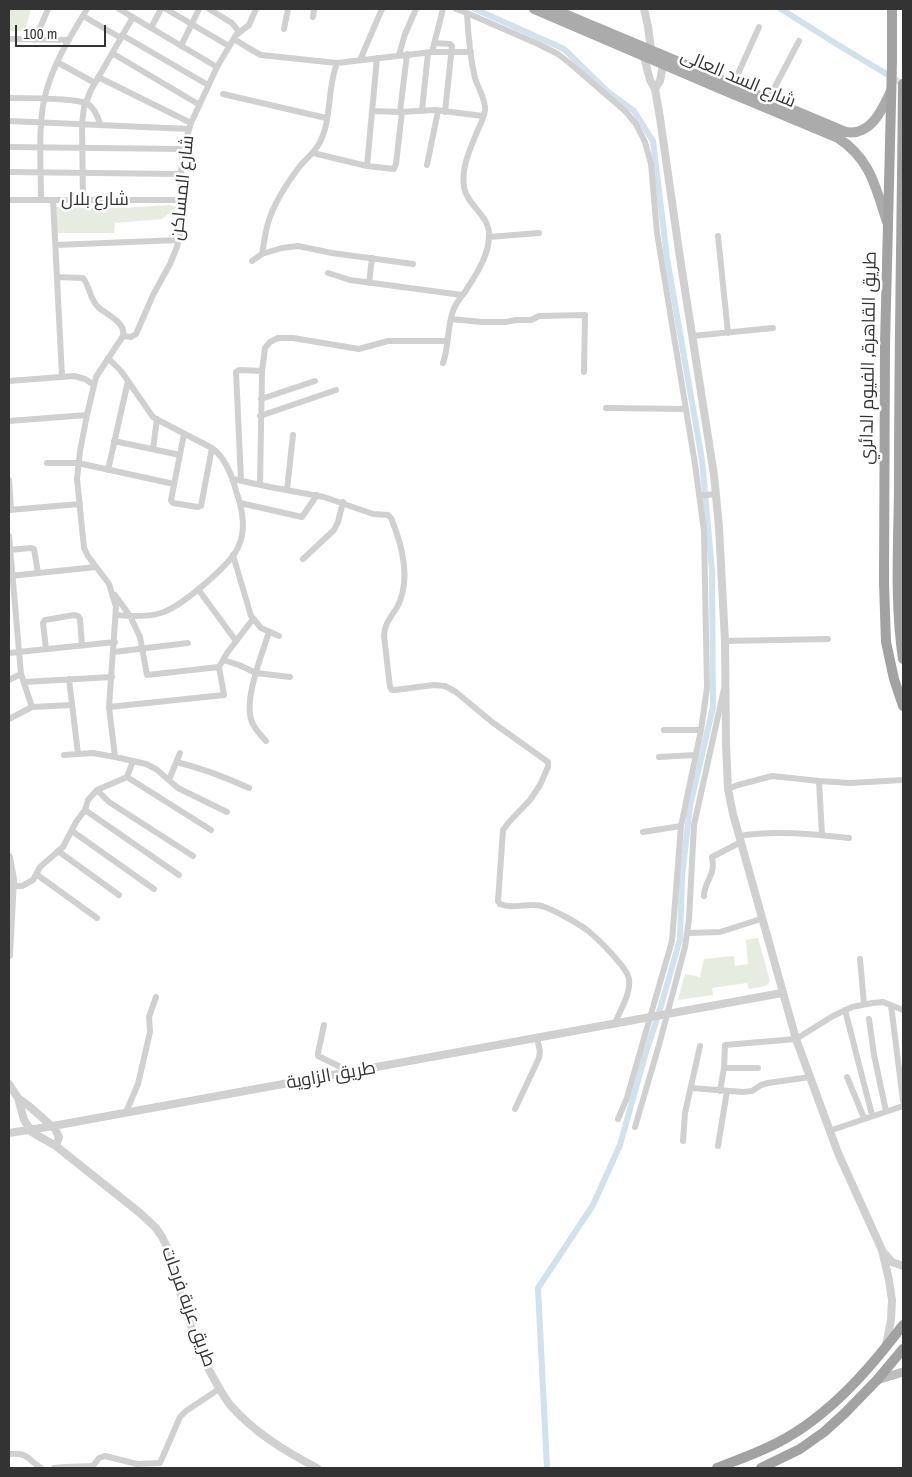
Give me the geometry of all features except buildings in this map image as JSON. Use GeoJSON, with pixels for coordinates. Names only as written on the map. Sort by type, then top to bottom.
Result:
{"type":"FeatureCollection","features":[{"type":"Feature","properties":{"kind":"highway","name":"طريق القاهرة, الفيوم الدائري"},"geometry":{"type":"LineString","coordinates":[[892,9],[885,344],[884,621],[890,664],[903,706]]}},
{"type":"Feature","properties":{"kind":"highway","name":"طريق القاهرة, الفيوم الدائري"},"geometry":{"type":"LineString","coordinates":[[903,84],[899,582],[900,634],[903,659]]}},
{"type":"Feature","properties":{"kind":"highway"},"geometry":{"type":"LineString","coordinates":[[885,344],[902,344]]}},
{"type":"Feature","properties":{"kind":"highway"},"geometry":{"type":"LineString","coordinates":[[716,1468],[778,1443],[818,1416],[867,1369],[903,1325]]}},
{"type":"Feature","properties":{"kind":"highway"},"geometry":{"type":"LineString","coordinates":[[761,1468],[786,1457],[816,1438],[845,1413],[877,1380],[903,1349]]}},
{"type":"Feature","properties":{"kind":"main road","name":"شارع السد العالى"},"geometry":{"type":"LineString","coordinates":[[534,9],[556,13],[833,135],[854,150],[866,165],[887,222]]}},
{"type":"Feature","properties":{"kind":"main road","name":"شارع السد العالى"},"geometry":{"type":"LineString","coordinates":[[648,54],[662,65],[718,83],[732,85],[846,132],[855,133],[863,130],[873,122],[883,108],[891,90]]}},
{"type":"Feature","properties":{"kind":"main road"},"geometry":{"type":"LineString","coordinates":[[877,1380],[903,1372]]}},
{"type":"Feature","properties":{"kind":"street"},"geometry":{"type":"LineString","coordinates":[[35,40],[48,9]]}},
{"type":"Feature","properties":{"kind":"street"},"geometry":{"type":"LineString","coordinates":[[41,200],[41,122],[44,99],[57,62],[87,9]]}},
{"type":"Feature","properties":{"kind":"street"},"geometry":{"type":"LineString","coordinates":[[151,28],[161,9]]}},
{"type":"Feature","properties":{"kind":"street"},"geometry":{"type":"LineString","coordinates":[[166,9],[229,46]]}},
{"type":"Feature","properties":{"kind":"street"},"geometry":{"type":"LineString","coordinates":[[181,46],[199,9]]}},
{"type":"Feature","properties":{"kind":"street"},"geometry":{"type":"LineString","coordinates":[[209,9],[221,12],[235,25],[239,32]]}},
{"type":"Feature","properties":{"kind":"street","name":"شارع المساكن"},"geometry":{"type":"LineString","coordinates":[[123,336],[131,337],[136,334],[153,295],[170,264],[179,240],[183,149],[198,104],[229,46],[239,32],[249,26],[256,9]]}},
{"type":"Feature","properties":{"kind":"street"},"geometry":{"type":"LineString","coordinates":[[284,29],[288,9]]}},
{"type":"Feature","properties":{"kind":"street"},"geometry":{"type":"LineString","coordinates":[[313,18],[314,9]]}},
{"type":"Feature","properties":{"kind":"street"},"geometry":{"type":"LineString","coordinates":[[360,60],[382,9]]}},
{"type":"Feature","properties":{"kind":"street"},"geometry":{"type":"LineString","coordinates":[[399,56],[405,34],[416,9]]}},
{"type":"Feature","properties":{"kind":"street"},"geometry":{"type":"LineString","coordinates":[[422,110],[430,52],[435,43],[443,9]]}},
{"type":"Feature","properties":{"kind":"street"},"geometry":{"type":"LineString","coordinates":[[456,9],[558,54],[625,112],[641,132],[648,150],[657,233],[686,409],[707,495],[705,545],[707,688],[701,730],[681,826],[674,933],[652,1016],[627,1098],[618,1119]]}},
{"type":"Feature","properties":{"kind":"street"},"geometry":{"type":"LineString","coordinates":[[644,9],[648,26],[650,80],[655,89],[660,118],[692,336],[707,495],[725,641],[728,789],[733,814],[796,1039],[829,1131],[882,1250],[892,1300],[890,1330],[884,1349]]}},
{"type":"Feature","properties":{"kind":"street"},"geometry":{"type":"LineString","coordinates":[[123,10],[217,67]]}},
{"type":"Feature","properties":{"kind":"street"},"geometry":{"type":"LineString","coordinates":[[443,363],[454,309],[481,266],[487,252],[489,237],[489,228],[469,199],[464,186],[468,154],[483,116],[485,104],[475,75],[468,13]]}},
{"type":"Feature","properties":{"kind":"street"},"geometry":{"type":"LineString","coordinates":[[83,16],[208,85]]}},
{"type":"Feature","properties":{"kind":"street"},"geometry":{"type":"LineString","coordinates":[[83,200],[82,124],[86,103],[133,17]]}},
{"type":"Feature","properties":{"kind":"street"},"geometry":{"type":"LineString","coordinates":[[732,85],[758,27]]}},
{"type":"Feature","properties":{"kind":"street"},"geometry":{"type":"LineString","coordinates":[[234,39],[261,55],[338,63],[430,52],[471,52]]}},
{"type":"Feature","properties":{"kind":"street"},"geometry":{"type":"LineString","coordinates":[[9,40],[69,40]]}},
{"type":"Feature","properties":{"kind":"street"},"geometry":{"type":"LineString","coordinates":[[768,100],[799,41]]}},
{"type":"Feature","properties":{"kind":"street"},"geometry":{"type":"LineString","coordinates":[[427,165],[442,111],[452,52],[450,44],[435,43]]}},
{"type":"Feature","properties":{"kind":"street"},"geometry":{"type":"LineString","coordinates":[[112,53],[198,104]]}},
{"type":"Feature","properties":{"kind":"street"},"geometry":{"type":"LineString","coordinates":[[313,153],[367,166],[392,170],[395,168],[406,54]]}},
{"type":"Feature","properties":{"kind":"street"},"geometry":{"type":"LineString","coordinates":[[367,166],[377,58]]}},
{"type":"Feature","properties":{"kind":"street"},"geometry":{"type":"LineString","coordinates":[[57,62],[190,126]]}},
{"type":"Feature","properties":{"kind":"street"},"geometry":{"type":"LineString","coordinates":[[262,254],[268,223],[278,198],[300,166],[313,153],[320,142],[326,126],[332,76],[338,63]]}},
{"type":"Feature","properties":{"kind":"street"},"geometry":{"type":"LineString","coordinates":[[655,89],[660,81],[662,65]]}},
{"type":"Feature","properties":{"kind":"street"},"geometry":{"type":"LineString","coordinates":[[223,94],[326,118]]}},
{"type":"Feature","properties":{"kind":"street"},"geometry":{"type":"LineString","coordinates":[[9,98],[86,103],[95,112],[100,124]]}},
{"type":"Feature","properties":{"kind":"street"},"geometry":{"type":"LineString","coordinates":[[372,111],[401,112],[422,110],[483,116]]}},
{"type":"Feature","properties":{"kind":"street"},"geometry":{"type":"LineString","coordinates":[[9,121],[190,126]]}},
{"type":"Feature","properties":{"kind":"street"},"geometry":{"type":"LineString","coordinates":[[9,147],[183,149]]}},
{"type":"Feature","properties":{"kind":"street"},"geometry":{"type":"LineString","coordinates":[[9,172],[181,174]]}},
{"type":"Feature","properties":{"kind":"street","name":"شارع بلال"},"geometry":{"type":"LineString","coordinates":[[9,200],[180,200]]}},
{"type":"Feature","properties":{"kind":"street"},"geometry":{"type":"LineString","coordinates":[[53,200],[62,376]]}},
{"type":"Feature","properties":{"kind":"street"},"geometry":{"type":"LineString","coordinates":[[489,237],[539,233]]}},
{"type":"Feature","properties":{"kind":"street"},"geometry":{"type":"LineString","coordinates":[[718,236],[728,333]]}},
{"type":"Feature","properties":{"kind":"street"},"geometry":{"type":"LineString","coordinates":[[56,245],[179,240]]}},
{"type":"Feature","properties":{"kind":"street"},"geometry":{"type":"LineString","coordinates":[[252,260],[262,254],[282,248],[298,246],[332,253],[413,264]]}},
{"type":"Feature","properties":{"kind":"street"},"geometry":{"type":"LineString","coordinates":[[369,282],[372,258]]}},
{"type":"Feature","properties":{"kind":"street"},"geometry":{"type":"LineString","coordinates":[[328,274],[341,278],[462,296]]}},
{"type":"Feature","properties":{"kind":"street"},"geometry":{"type":"LineString","coordinates":[[57,277],[83,278],[94,302],[121,325],[124,330],[123,336],[98,373],[87,415],[78,463],[84,548],[106,579],[116,607],[109,707],[115,757]]}},
{"type":"Feature","properties":{"kind":"street"},"geometry":{"type":"LineString","coordinates":[[451,319],[505,322],[531,320],[539,316],[585,315],[584,372]]}},
{"type":"Feature","properties":{"kind":"street"},"geometry":{"type":"LineString","coordinates":[[692,336],[773,328]]}},
{"type":"Feature","properties":{"kind":"street"},"geometry":{"type":"LineString","coordinates":[[260,485],[262,371],[267,344],[278,338],[293,338],[359,349],[388,341],[447,341]]}},
{"type":"Feature","properties":{"kind":"street"},"geometry":{"type":"LineString","coordinates":[[108,358],[121,371],[148,411],[156,419],[212,448],[219,454],[232,479],[240,504],[243,529],[234,555],[184,601],[168,610],[147,616],[116,615]]}},
{"type":"Feature","properties":{"kind":"street"},"geometry":{"type":"LineString","coordinates":[[242,480],[236,372],[239,370],[262,371]]}},
{"type":"Feature","properties":{"kind":"street"},"geometry":{"type":"LineString","coordinates":[[9,381],[62,376],[80,377],[94,385]]}},
{"type":"Feature","properties":{"kind":"street"},"geometry":{"type":"LineString","coordinates":[[108,470],[128,381]]}},
{"type":"Feature","properties":{"kind":"street"},"geometry":{"type":"LineString","coordinates":[[262,399],[315,381]]}},
{"type":"Feature","properties":{"kind":"street"},"geometry":{"type":"LineString","coordinates":[[260,416],[336,390]]}},
{"type":"Feature","properties":{"kind":"street"},"geometry":{"type":"LineString","coordinates":[[606,408],[686,409]]}},
{"type":"Feature","properties":{"kind":"street"},"geometry":{"type":"LineString","coordinates":[[9,421],[87,415]]}},
{"type":"Feature","properties":{"kind":"street"},"geometry":{"type":"LineString","coordinates":[[152,449],[156,419]]}},
{"type":"Feature","properties":{"kind":"street"},"geometry":{"type":"LineString","coordinates":[[184,434],[171,500],[173,503],[201,506],[212,448]]}},
{"type":"Feature","properties":{"kind":"street"},"geometry":{"type":"LineString","coordinates":[[287,490],[293,435]]}},
{"type":"Feature","properties":{"kind":"street"},"geometry":{"type":"LineString","coordinates":[[114,441],[180,455]]}},
{"type":"Feature","properties":{"kind":"street"},"geometry":{"type":"LineString","coordinates":[[47,463],[78,463],[174,484]]}},
{"type":"Feature","properties":{"kind":"street"},"geometry":{"type":"LineString","coordinates":[[232,479],[317,495],[343,502],[373,514],[388,516],[392,520],[399,542],[403,571],[403,590],[397,607],[386,624],[384,636],[390,689],[445,686],[456,692],[492,722],[548,762],[548,767],[540,785],[530,800],[504,830],[498,901],[500,904],[509,907],[538,905],[551,910],[586,930],[609,951],[624,968],[629,979],[627,996],[615,1023]]}},
{"type":"Feature","properties":{"kind":"street"},"geometry":{"type":"LineString","coordinates":[[9,480],[10,510],[80,504]]}},
{"type":"Feature","properties":{"kind":"street"},"geometry":{"type":"LineString","coordinates":[[240,504],[302,516],[317,495]]}},
{"type":"Feature","properties":{"kind":"street"},"geometry":{"type":"LineString","coordinates":[[303,559],[334,530],[343,502]]}},
{"type":"Feature","properties":{"kind":"street"},"geometry":{"type":"LineString","coordinates":[[9,536],[19,652],[22,674],[32,707]]}},
{"type":"Feature","properties":{"kind":"street"},"geometry":{"type":"LineString","coordinates":[[9,550],[34,549],[38,573]]}},
{"type":"Feature","properties":{"kind":"street"},"geometry":{"type":"LineString","coordinates":[[234,555],[253,619],[257,624],[278,636]]}},
{"type":"Feature","properties":{"kind":"street"},"geometry":{"type":"LineString","coordinates":[[11,576],[96,567]]}},
{"type":"Feature","properties":{"kind":"street"},"geometry":{"type":"LineString","coordinates":[[198,589],[236,641]]}},
{"type":"Feature","properties":{"kind":"street"},"geometry":{"type":"LineString","coordinates":[[112,592],[130,616],[140,637],[147,675],[219,667]]}},
{"type":"Feature","properties":{"kind":"street"},"geometry":{"type":"LineString","coordinates":[[46,649],[43,623],[47,618],[78,616],[80,619],[82,645]]}},
{"type":"Feature","properties":{"kind":"street"},"geometry":{"type":"LineString","coordinates":[[109,707],[224,695],[219,667],[222,660],[253,619]]}},
{"type":"Feature","properties":{"kind":"street"},"geometry":{"type":"LineString","coordinates":[[266,740],[256,729],[250,714],[250,697],[269,632]]}},
{"type":"Feature","properties":{"kind":"street"},"geometry":{"type":"LineString","coordinates":[[725,641],[828,639]]}},
{"type":"Feature","properties":{"kind":"street"},"geometry":{"type":"LineString","coordinates":[[9,653],[114,642]]}},
{"type":"Feature","properties":{"kind":"street"},"geometry":{"type":"LineString","coordinates":[[114,652],[188,643]]}},
{"type":"Feature","properties":{"kind":"street"},"geometry":{"type":"LineString","coordinates":[[222,660],[256,673],[290,677]]}},
{"type":"Feature","properties":{"kind":"street"},"geometry":{"type":"LineString","coordinates":[[9,680],[22,674]]}},
{"type":"Feature","properties":{"kind":"street"},"geometry":{"type":"LineString","coordinates":[[24,682],[112,677]]}},
{"type":"Feature","properties":{"kind":"street"},"geometry":{"type":"LineString","coordinates":[[69,679],[78,754]]}},
{"type":"Feature","properties":{"kind":"street"},"geometry":{"type":"LineString","coordinates":[[634,1127],[688,933],[694,825],[725,683]]}},
{"type":"Feature","properties":{"kind":"street"},"geometry":{"type":"LineString","coordinates":[[9,719],[32,707],[72,705]]}},
{"type":"Feature","properties":{"kind":"street"},"geometry":{"type":"LineString","coordinates":[[664,730],[701,730]]}},
{"type":"Feature","properties":{"kind":"street"},"geometry":{"type":"LineString","coordinates":[[64,754],[93,753],[146,764],[156,769],[178,788],[227,812]]}},
{"type":"Feature","properties":{"kind":"street"},"geometry":{"type":"LineString","coordinates":[[169,780],[180,753]]}},
{"type":"Feature","properties":{"kind":"street"},"geometry":{"type":"LineString","coordinates":[[659,757],[695,755]]}},
{"type":"Feature","properties":{"kind":"street"},"geometry":{"type":"LineString","coordinates":[[12,882],[22,886],[33,880],[40,867],[66,844],[76,822],[85,810],[88,800],[97,790],[127,777],[133,761]]}},
{"type":"Feature","properties":{"kind":"street"},"geometry":{"type":"LineString","coordinates":[[176,762],[218,774],[249,788]]}},
{"type":"Feature","properties":{"kind":"street"},"geometry":{"type":"LineString","coordinates":[[728,789],[759,778],[772,776],[819,781],[864,782],[903,780]]}},
{"type":"Feature","properties":{"kind":"street"},"geometry":{"type":"LineString","coordinates":[[127,777],[211,830]]}},
{"type":"Feature","properties":{"kind":"street"},"geometry":{"type":"LineString","coordinates":[[819,781],[822,835]]}},
{"type":"Feature","properties":{"kind":"street"},"geometry":{"type":"LineString","coordinates":[[97,790],[108,802],[193,856]]}},
{"type":"Feature","properties":{"kind":"street"},"geometry":{"type":"LineString","coordinates":[[85,810],[178,875]]}},
{"type":"Feature","properties":{"kind":"street"},"geometry":{"type":"LineString","coordinates":[[644,832],[681,826]]}},
{"type":"Feature","properties":{"kind":"street"},"geometry":{"type":"LineString","coordinates":[[72,831],[154,889]]}},
{"type":"Feature","properties":{"kind":"street"},"geometry":{"type":"LineString","coordinates":[[704,896],[704,888],[714,868],[712,857],[740,839],[772,832],[849,838]]}},
{"type":"Feature","properties":{"kind":"street"},"geometry":{"type":"LineString","coordinates":[[58,851],[119,895]]}},
{"type":"Feature","properties":{"kind":"street"},"geometry":{"type":"LineString","coordinates":[[9,857],[12,882],[9,955]]}},
{"type":"Feature","properties":{"kind":"street"},"geometry":{"type":"LineString","coordinates":[[36,874],[97,918]]}},
{"type":"Feature","properties":{"kind":"street"},"geometry":{"type":"LineString","coordinates":[[688,933],[720,932],[762,919]]}},
{"type":"Feature","properties":{"kind":"street"},"geometry":{"type":"LineString","coordinates":[[860,959],[864,1004]]}},
{"type":"Feature","properties":{"kind":"street","name":"طريق الزاوية"},"geometry":{"type":"LineString","coordinates":[[9,1132],[53,1126],[782,993]]}},
{"type":"Feature","properties":{"kind":"street"},"geometry":{"type":"LineString","coordinates":[[126,1112],[138,1084],[150,1032],[149,1016],[156,997]]}},
{"type":"Feature","properties":{"kind":"street"},"geometry":{"type":"LineString","coordinates":[[718,1146],[724,1091],[725,1044],[796,1039],[833,1016],[852,1007],[864,1004],[883,1002],[903,1010]]}},
{"type":"Feature","properties":{"kind":"street"},"geometry":{"type":"LineString","coordinates":[[891,1005],[903,1100]]}},
{"type":"Feature","properties":{"kind":"street"},"geometry":{"type":"LineString","coordinates":[[845,1010],[872,1115]]}},
{"type":"Feature","properties":{"kind":"street"},"geometry":{"type":"LineString","coordinates":[[869,1019],[886,1111]]}},
{"type":"Feature","properties":{"kind":"street"},"geometry":{"type":"LineString","coordinates":[[324,1025],[318,1056],[352,1072]]}},
{"type":"Feature","properties":{"kind":"street"},"geometry":{"type":"LineString","coordinates":[[514,1109],[539,1058],[540,1050],[537,1038]]}},
{"type":"Feature","properties":{"kind":"street"},"geometry":{"type":"LineString","coordinates":[[683,1141],[685,1113],[700,1046]]}},
{"type":"Feature","properties":{"kind":"street"},"geometry":{"type":"LineString","coordinates":[[724,1068],[758,1068]]}},
{"type":"Feature","properties":{"kind":"street"},"geometry":{"type":"LineString","coordinates":[[691,1088],[748,1092],[764,1084],[810,1077]]}},
{"type":"Feature","properties":{"kind":"street"},"geometry":{"type":"LineString","coordinates":[[848,1077],[864,1118]]}},
{"type":"Feature","properties":{"kind":"street"},"geometry":{"type":"LineString","coordinates":[[9,1084],[18,1098],[24,1120],[30,1130]]}},
{"type":"Feature","properties":{"kind":"street"},"geometry":{"type":"LineString","coordinates":[[18,1098],[53,1126],[58,1135],[56,1146]]}},
{"type":"Feature","properties":{"kind":"street"},"geometry":{"type":"LineString","coordinates":[[829,1131],[903,1106]]}},
{"type":"Feature","properties":{"kind":"street","name":"طريق عزبة فرحات"},"geometry":{"type":"LineString","coordinates":[[30,1130],[56,1146],[140,1213],[160,1232],[167,1247],[198,1346],[219,1389],[230,1405],[259,1432],[284,1450],[317,1468]]}},
{"type":"Feature","properties":{"kind":"street"},"geometry":{"type":"LineString","coordinates":[[882,1250],[892,1262],[903,1266]]}},
{"type":"Feature","properties":{"kind":"street"},"geometry":{"type":"LineString","coordinates":[[54,1468],[93,1466],[99,1458],[105,1456],[137,1464],[160,1463],[180,1417],[219,1389]]}},
{"type":"Feature","properties":{"kind":"street"},"geometry":{"type":"LineString","coordinates":[[9,1454],[27,1456],[41,1468]]}},
{"type":"Feature","properties":{"kind":"shaded area"},"geometry":{"type":"Polygon","coordinates":[[[9,9],[31,9],[25,31],[9,31],[9,9]]]}},
{"type":"Feature","properties":{"kind":"shaded area"},"geometry":{"type":"Polygon","coordinates":[[[170,205],[177,207],[162,219],[115,223],[114,233],[57,233],[56,207],[118,208],[170,205]]]}},
{"type":"Feature","properties":{"kind":"shaded area"},"geometry":{"type":"Polygon","coordinates":[[[758,938],[770,981],[766,986],[749,989],[747,983],[712,988],[713,995],[678,1000],[685,974],[700,977],[704,959],[734,956],[735,966],[748,964],[746,940],[758,938]]]}},
{"type":"Feature","properties":{"kind":"waterway"},"geometry":{"type":"LineString","coordinates":[[475,9],[564,49],[608,92],[634,111],[653,141],[667,258],[702,460],[712,570],[713,707],[690,806],[682,877],[680,939],[620,1145],[593,1205],[538,1288],[547,1468]]}},
{"type":"Feature","properties":{"kind":"waterway"},"geometry":{"type":"LineString","coordinates":[[781,9],[903,84]]}}]}
